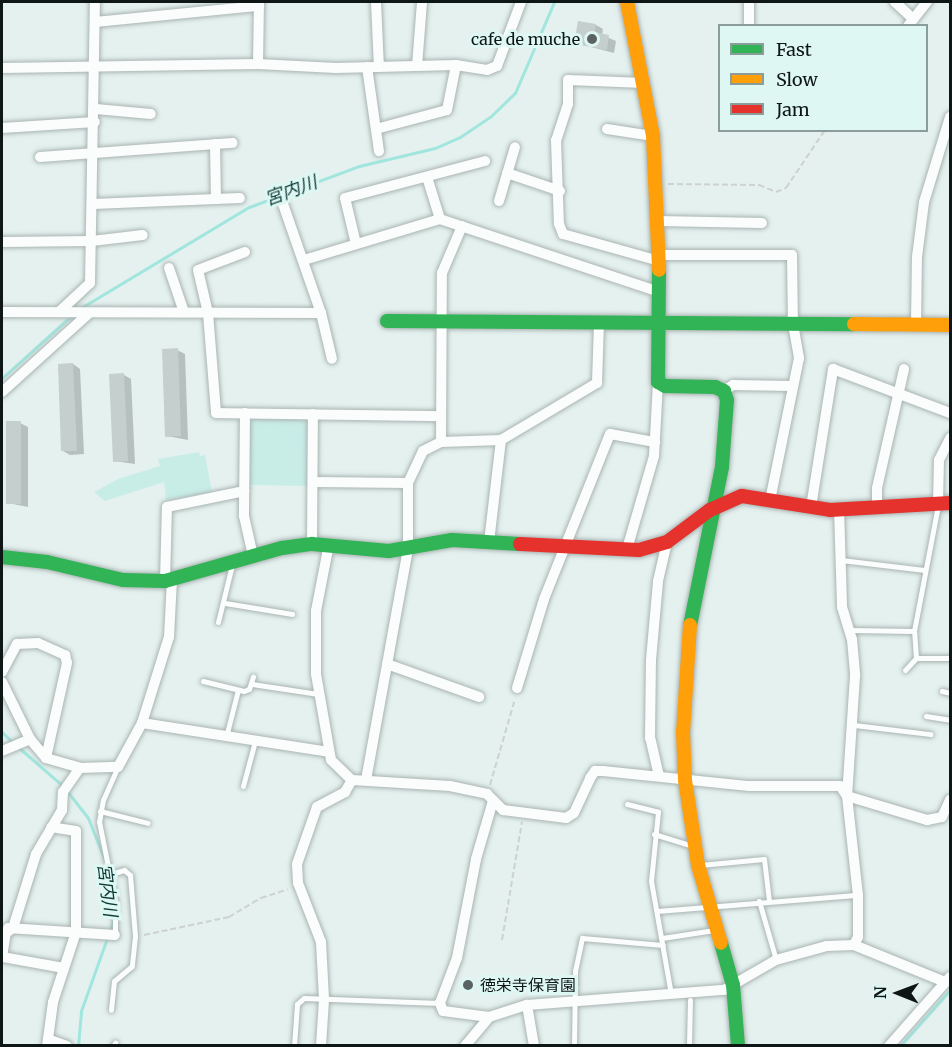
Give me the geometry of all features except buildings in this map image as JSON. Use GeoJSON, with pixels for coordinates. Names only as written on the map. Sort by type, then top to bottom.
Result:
{"type":"FeatureCollection","features":[{"type":"Feature","properties":{"kind":"street"},"geometry":{"type":"LineString","coordinates":[[59,312],[90,283],[97,66],[95,2]]}},
{"type":"Feature","properties":{"kind":"street"},"geometry":{"type":"LineString","coordinates":[[376,2],[380,67]]}},
{"type":"Feature","properties":{"kind":"street"},"geometry":{"type":"LineString","coordinates":[[417,66],[422,2]]}},
{"type":"Feature","properties":{"kind":"street"},"geometry":{"type":"LineString","coordinates":[[2,68],[258,64],[367,67],[456,65],[487,70],[497,66],[521,2]]}},
{"type":"Feature","properties":{"kind":"street"},"geometry":{"type":"LineString","coordinates":[[627,2],[653,136],[659,258],[655,442],[627,549]]}},
{"type":"Feature","properties":{"kind":"street"},"geometry":{"type":"LineString","coordinates":[[748,2],[748,24]]}},
{"type":"Feature","properties":{"kind":"street"},"geometry":{"type":"LineString","coordinates":[[895,2],[911,22],[927,2]]}},
{"type":"Feature","properties":{"kind":"street"},"geometry":{"type":"LineString","coordinates":[[95,22],[259,4],[258,64]]}},
{"type":"Feature","properties":{"kind":"street"},"geometry":{"type":"LineString","coordinates":[[376,129],[447,110],[456,65]]}},
{"type":"Feature","properties":{"kind":"street"},"geometry":{"type":"LineString","coordinates":[[367,67],[379,151]]}},
{"type":"Feature","properties":{"kind":"street"},"geometry":{"type":"LineString","coordinates":[[644,83],[568,80],[568,104],[556,140],[563,234],[659,258],[792,255],[793,324],[799,358],[770,500]]}},
{"type":"Feature","properties":{"kind":"street"},"geometry":{"type":"LineString","coordinates":[[96,110],[151,114]]}},
{"type":"Feature","properties":{"kind":"street"},"geometry":{"type":"LineString","coordinates":[[916,325],[917,257],[924,202],[951,117]]}},
{"type":"Feature","properties":{"kind":"street"},"geometry":{"type":"LineString","coordinates":[[2,128],[95,122]]}},
{"type":"Feature","properties":{"kind":"street"},"geometry":{"type":"LineString","coordinates":[[607,129],[653,136]]}},
{"type":"Feature","properties":{"kind":"street"},"geometry":{"type":"LineString","coordinates":[[40,157],[232,143]]}},
{"type":"Feature","properties":{"kind":"street"},"geometry":{"type":"LineString","coordinates":[[215,144],[216,199]]}},
{"type":"Feature","properties":{"kind":"street"},"geometry":{"type":"LineString","coordinates":[[499,201],[515,147]]}},
{"type":"Feature","properties":{"kind":"street"},"geometry":{"type":"LineString","coordinates":[[356,244],[345,198],[485,161]]}},
{"type":"Feature","properties":{"kind":"street"},"geometry":{"type":"LineString","coordinates":[[507,174],[560,191]]}},
{"type":"Feature","properties":{"kind":"street"},"geometry":{"type":"LineString","coordinates":[[427,177],[440,219]]}},
{"type":"Feature","properties":{"kind":"street"},"geometry":{"type":"LineString","coordinates":[[93,204],[240,198]]}},
{"type":"Feature","properties":{"kind":"street"},"geometry":{"type":"LineString","coordinates":[[283,204],[321,313],[332,359]]}},
{"type":"Feature","properties":{"kind":"street"},"geometry":{"type":"LineString","coordinates":[[304,260],[440,219],[659,292]]}},
{"type":"Feature","properties":{"kind":"street"},"geometry":{"type":"LineString","coordinates":[[658,221],[762,223]]}},
{"type":"Feature","properties":{"kind":"street"},"geometry":{"type":"LineString","coordinates":[[441,442],[442,273],[462,226]]}},
{"type":"Feature","properties":{"kind":"street"},"geometry":{"type":"LineString","coordinates":[[2,242],[92,241],[143,235]]}},
{"type":"Feature","properties":{"kind":"street"},"geometry":{"type":"LineString","coordinates":[[246,251],[198,270],[208,313],[216,413],[441,416]]}},
{"type":"Feature","properties":{"kind":"street"},"geometry":{"type":"LineString","coordinates":[[169,268],[184,312]]}},
{"type":"Feature","properties":{"kind":"street"},"geometry":{"type":"LineString","coordinates":[[2,312],[321,313]]}},
{"type":"Feature","properties":{"kind":"street"},"geometry":{"type":"LineString","coordinates":[[2,392],[88,314]]}},
{"type":"Feature","properties":{"kind":"street"},"geometry":{"type":"LineString","coordinates":[[387,321],[951,325]]}},
{"type":"Feature","properties":{"kind":"street"},"geometry":{"type":"LineString","coordinates":[[366,780],[408,548],[408,483],[423,451],[441,442],[501,440],[597,383],[599,324]]}},
{"type":"Feature","properties":{"kind":"street"},"geometry":{"type":"LineString","coordinates":[[811,507],[833,369],[898,396],[951,413]]}},
{"type":"Feature","properties":{"kind":"street"},"geometry":{"type":"LineString","coordinates":[[877,508],[877,488],[904,369]]}},
{"type":"Feature","properties":{"kind":"street"},"geometry":{"type":"LineString","coordinates":[[658,382],[724,391],[733,386],[792,386]]}},
{"type":"Feature","properties":{"kind":"street"},"geometry":{"type":"LineString","coordinates":[[724,391],[726,439],[710,510],[685,661],[685,780],[698,865],[708,907],[733,985],[738,1046]]}},
{"type":"Feature","properties":{"kind":"street"},"geometry":{"type":"LineString","coordinates":[[245,413],[244,516],[253,556]]}},
{"type":"Feature","properties":{"kind":"street"},"geometry":{"type":"LineString","coordinates":[[312,544],[313,414]]}},
{"type":"Feature","properties":{"kind":"street"},"geometry":{"type":"LineString","coordinates":[[516,688],[544,599],[610,434],[655,442]]}},
{"type":"Feature","properties":{"kind":"street"},"geometry":{"type":"LineString","coordinates":[[2,556],[47,562],[123,580],[168,580],[232,564],[253,556],[312,544],[389,551],[452,540],[627,549],[667,542],[710,510],[742,496],[839,509],[944,503],[939,460],[951,438]]}},
{"type":"Feature","properties":{"kind":"street"},"geometry":{"type":"LineString","coordinates":[[489,542],[501,440]]}},
{"type":"Feature","properties":{"kind":"street"},"geometry":{"type":"LineString","coordinates":[[314,483],[408,483]]}},
{"type":"Feature","properties":{"kind":"street"},"geometry":{"type":"LineString","coordinates":[[2,682],[30,739],[46,758],[80,768],[118,767],[142,723],[169,638],[167,507],[244,491]]}},
{"type":"Feature","properties":{"kind":"street"},"geometry":{"type":"LineString","coordinates":[[839,509],[842,608],[849,630],[855,676],[854,725],[847,796],[858,895],[858,937],[854,945]]}},
{"type":"Feature","properties":{"kind":"street"},"geometry":{"type":"LineString","coordinates":[[659,776],[650,738],[651,660],[658,581],[667,542]]}},
{"type":"Feature","properties":{"kind":"street"},"geometry":{"type":"LineString","coordinates":[[329,544],[316,611],[318,694],[332,766],[352,780],[450,786],[490,797],[503,810],[566,818],[574,813],[595,771],[749,786],[840,786],[847,796],[927,820],[942,818],[951,800]]}},
{"type":"Feature","properties":{"kind":"street"},"geometry":{"type":"LineString","coordinates":[[2,672],[17,644],[38,644],[65,655],[67,663],[46,758]]}},
{"type":"Feature","properties":{"kind":"street"},"geometry":{"type":"LineString","coordinates":[[387,664],[479,698]]}},
{"type":"Feature","properties":{"kind":"street"},"geometry":{"type":"LineString","coordinates":[[142,723],[227,733],[329,752]]}},
{"type":"Feature","properties":{"kind":"street"},"geometry":{"type":"LineString","coordinates":[[9,747],[30,739]]}},
{"type":"Feature","properties":{"kind":"street"},"geometry":{"type":"LineString","coordinates":[[64,968],[2,957],[7,928],[36,854],[62,810],[66,789],[80,768]]}},
{"type":"Feature","properties":{"kind":"street"},"geometry":{"type":"LineString","coordinates":[[321,1046],[324,999],[321,942],[298,883],[297,864],[317,807],[345,792],[352,780]]}},
{"type":"Feature","properties":{"kind":"street"},"geometry":{"type":"LineString","coordinates":[[490,797],[457,958],[440,1003],[443,1011],[489,1017],[527,1005],[577,998],[724,990],[776,960],[827,946],[854,945],[948,980],[889,1046]]}},
{"type":"Feature","properties":{"kind":"street"},"geometry":{"type":"LineString","coordinates":[[51,827],[76,831],[76,932],[53,1002],[48,1043],[68,1046]]}},
{"type":"Feature","properties":{"kind":"street"},"geometry":{"type":"LineString","coordinates":[[7,928],[110,934]]}},
{"type":"Feature","properties":{"kind":"street"},"geometry":{"type":"LineString","coordinates":[[527,1005],[534,1046]]}},
{"type":"Feature","properties":{"kind":"street"},"geometry":{"type":"LineString","coordinates":[[465,1046],[489,1017]]}},
{"type":"Feature","properties":{"kind":"lane"},"geometry":{"type":"LineString","coordinates":[[905,670],[916,658],[914,631],[924,570],[944,503]]}},
{"type":"Feature","properties":{"kind":"lane"},"geometry":{"type":"LineString","coordinates":[[839,560],[924,570]]}},
{"type":"Feature","properties":{"kind":"lane"},"geometry":{"type":"LineString","coordinates":[[218,622],[225,603],[232,564]]}},
{"type":"Feature","properties":{"kind":"lane"},"geometry":{"type":"LineString","coordinates":[[225,603],[292,614]]}},
{"type":"Feature","properties":{"kind":"lane"},"geometry":{"type":"LineString","coordinates":[[849,630],[914,631]]}},
{"type":"Feature","properties":{"kind":"lane"},"geometry":{"type":"LineString","coordinates":[[916,658],[951,658]]}},
{"type":"Feature","properties":{"kind":"lane"},"geometry":{"type":"LineString","coordinates":[[203,681],[238,690],[249,689],[253,676]]}},
{"type":"Feature","properties":{"kind":"lane"},"geometry":{"type":"LineString","coordinates":[[252,684],[318,694]]}},
{"type":"Feature","properties":{"kind":"lane"},"geometry":{"type":"LineString","coordinates":[[227,733],[238,690]]}},
{"type":"Feature","properties":{"kind":"lane"},"geometry":{"type":"LineString","coordinates":[[942,691],[951,693]]}},
{"type":"Feature","properties":{"kind":"lane"},"geometry":{"type":"LineString","coordinates":[[926,716],[951,720]]}},
{"type":"Feature","properties":{"kind":"lane"},"geometry":{"type":"LineString","coordinates":[[854,725],[930,734]]}},
{"type":"Feature","properties":{"kind":"lane"},"geometry":{"type":"LineString","coordinates":[[243,786],[255,738]]}},
{"type":"Feature","properties":{"kind":"lane"},"geometry":{"type":"LineString","coordinates":[[110,934],[111,874],[100,831],[100,811],[118,767]]}},
{"type":"Feature","properties":{"kind":"lane"},"geometry":{"type":"LineString","coordinates":[[627,804],[658,812],[651,881],[671,994]]}},
{"type":"Feature","properties":{"kind":"lane"},"geometry":{"type":"LineString","coordinates":[[100,811],[148,823]]}},
{"type":"Feature","properties":{"kind":"lane"},"geometry":{"type":"LineString","coordinates":[[654,834],[695,846]]}},
{"type":"Feature","properties":{"kind":"lane"},"geometry":{"type":"LineString","coordinates":[[698,865],[764,859],[769,901]]}},
{"type":"Feature","properties":{"kind":"lane"},"geometry":{"type":"LineString","coordinates":[[111,874],[124,870],[130,875],[135,936],[132,966],[114,981],[111,1010]]}},
{"type":"Feature","properties":{"kind":"lane"},"geometry":{"type":"LineString","coordinates":[[657,910],[858,895]]}},
{"type":"Feature","properties":{"kind":"lane"},"geometry":{"type":"LineString","coordinates":[[759,901],[776,960]]}},
{"type":"Feature","properties":{"kind":"lane"},"geometry":{"type":"LineString","coordinates":[[574,1046],[577,998],[575,971],[582,938],[663,942],[715,930]]}},
{"type":"Feature","properties":{"kind":"lane"},"geometry":{"type":"LineString","coordinates":[[294,1046],[299,1000],[440,1003]]}},
{"type":"Feature","properties":{"kind":"lane"},"geometry":{"type":"LineString","coordinates":[[689,1046],[690,1000]]}},
{"type":"Feature","properties":{"kind":"path"},"geometry":{"type":"LineString","coordinates":[[656,184],[759,185],[776,192],[786,188],[824,132]]}},
{"type":"Feature","properties":{"kind":"path"},"geometry":{"type":"LineString","coordinates":[[490,797],[516,688]]}},
{"type":"Feature","properties":{"kind":"path"},"geometry":{"type":"LineString","coordinates":[[502,940],[524,813]]}},
{"type":"Feature","properties":{"kind":"path"},"geometry":{"type":"LineString","coordinates":[[135,936],[229,917],[261,898],[298,883]]}},
{"type":"Feature","properties":{"kind":"green space"},"geometry":{"type":"Polygon","coordinates":[[[256,417],[302,418],[310,424],[309,486],[249,485],[250,423],[256,417]]]}},
{"type":"Feature","properties":{"kind":"green space"},"geometry":{"type":"Polygon","coordinates":[[[199,452],[200,456],[205,455],[212,492],[166,500],[164,482],[105,501],[94,492],[118,479],[160,466],[158,459],[199,452]]]}},
{"type":"Feature","properties":{"kind":"waterway","name":"宮内川"},"geometry":{"type":"LineString","coordinates":[[79,309],[249,207],[359,166],[435,148],[460,137],[490,117],[515,93],[554,2]]}},
{"type":"Feature","properties":{"kind":"waterway","name":"宮内川"},"geometry":{"type":"LineString","coordinates":[[2,378],[72,315]]}},
{"type":"Feature","properties":{"kind":"waterway","name":"宮内川"},"geometry":{"type":"LineString","coordinates":[[2,732],[13,743]]}},
{"type":"Feature","properties":{"kind":"waterway","name":"宮内川"},"geometry":{"type":"LineString","coordinates":[[18,747],[63,786]]}},
{"type":"Feature","properties":{"kind":"waterway","name":"宮内川"},"geometry":{"type":"LineString","coordinates":[[67,791],[88,818],[104,858]]}},
{"type":"Feature","properties":{"kind":"waterway","name":"宮内川"},"geometry":{"type":"LineString","coordinates":[[108,879],[113,922],[109,932]]}},
{"type":"Feature","properties":{"kind":"waterway","name":"宮内川"},"geometry":{"type":"LineString","coordinates":[[78,1046],[81,1011],[107,938]]}},
{"type":"Feature","properties":{"kind":"waterway"},"geometry":{"type":"LineString","coordinates":[[900,1046],[950,990]]}},
{"type":"Feature","properties":{"kind":"traffic: fast"},"geometry":{"type":"LineString","coordinates":[[659,270],[658,382],[665,386],[715,387],[724,391],[727,400],[722,467],[690,625]]}},
{"type":"Feature","properties":{"kind":"traffic: fast"},"geometry":{"type":"LineString","coordinates":[[387,321],[854,324]]}},
{"type":"Feature","properties":{"kind":"traffic: fast"},"geometry":{"type":"LineString","coordinates":[[2,557],[47,562],[123,580],[165,581],[282,548],[312,544],[389,551],[452,540],[520,544]]}},
{"type":"Feature","properties":{"kind":"traffic: fast"},"geometry":{"type":"LineString","coordinates":[[721,943],[733,985],[738,1046]]}},
{"type":"Feature","properties":{"kind":"traffic: slow"},"geometry":{"type":"LineString","coordinates":[[627,2],[653,136],[659,270]]}},
{"type":"Feature","properties":{"kind":"traffic: slow"},"geometry":{"type":"LineString","coordinates":[[854,324],[950,325]]}},
{"type":"Feature","properties":{"kind":"traffic: slow"},"geometry":{"type":"LineString","coordinates":[[690,625],[683,732],[685,780],[698,865],[721,943]]}},
{"type":"Feature","properties":{"kind":"traffic: jam"},"geometry":{"type":"LineString","coordinates":[[520,544],[639,550],[667,542],[710,510],[742,496],[830,510],[950,503]]}},
{"type":"Feature","properties":{"kind":"place","name":"cafe de muche"},"geometry":{"type":"Point","coordinates":[592,39]}},
{"type":"Feature","properties":{"kind":"place","name":"徳栄寺保育園"},"geometry":{"type":"Point","coordinates":[468,985]}}]}
